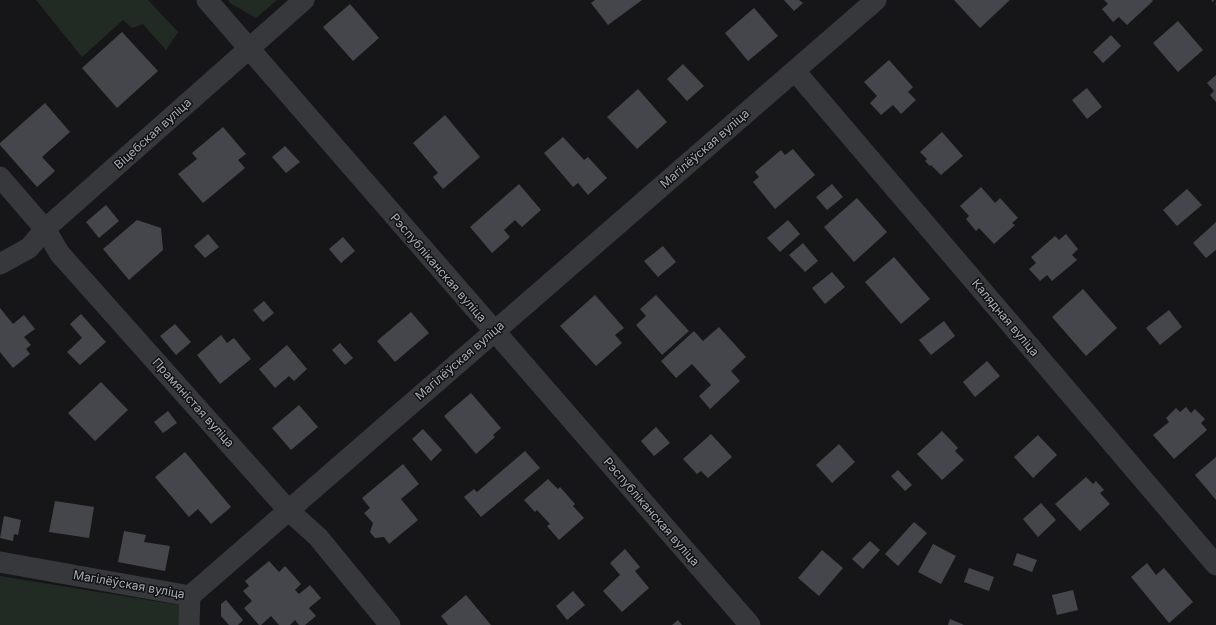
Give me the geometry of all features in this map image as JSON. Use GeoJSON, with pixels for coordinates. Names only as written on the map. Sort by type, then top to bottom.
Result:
{"type":"FeatureCollection","features":[{"type":"Feature","properties":{"kind":"street","name":"Рэспубліканская вуліца"},"geometry":{"type":"LineString","coordinates":[[207,0],[750,625]]}},
{"type":"Feature","properties":{"kind":"street","name":"Віцебская вуліца"},"geometry":{"type":"LineString","coordinates":[[0,264],[30,248],[46,229],[304,0]]}},
{"type":"Feature","properties":{"kind":"street","name":"Магілёўская вуліца"},"geometry":{"type":"LineString","coordinates":[[0,562],[190,596],[876,0]]}},
{"type":"Feature","properties":{"kind":"street","name":"Калядная вуліца"},"geometry":{"type":"LineString","coordinates":[[795,71],[1216,564]]}},
{"type":"Feature","properties":{"kind":"street","name":"Прамяністая вуліца"},"geometry":{"type":"LineString","coordinates":[[0,177],[46,229],[60,254],[289,510],[318,537],[390,625]]}},
{"type":"Feature","properties":{"kind":"street"},"geometry":{"type":"LineString","coordinates":[[189,625],[190,596]]}},
{"type":"Feature","properties":{"kind":"path"},"geometry":{"type":"LineString","coordinates":[[1212,0],[1216,4]]}},
{"type":"Feature","properties":{"kind":"shaded area"},"geometry":{"type":"Polygon","coordinates":[[[36,0],[148,0],[178,32],[166,50],[143,24],[132,28],[123,20],[82,57],[36,0]]]}},
{"type":"Feature","properties":{"kind":"shaded area"},"geometry":{"type":"Polygon","coordinates":[[[228,0],[277,0],[256,18],[230,3],[228,0]]]}},
{"type":"Feature","properties":{"kind":"shaded area"},"geometry":{"type":"Polygon","coordinates":[[[0,576],[197,608],[200,625],[0,625],[0,576]]]}},
{"type":"Feature","properties":{"kind":"building"},"geometry":{"type":"Polygon","coordinates":[[[595,0],[642,0],[608,25],[591,3],[595,0]]]}},
{"type":"Feature","properties":{"kind":"building"},"geometry":{"type":"Polygon","coordinates":[[[784,0],[799,0],[803,3],[794,11],[784,0]]]}},
{"type":"Feature","properties":{"kind":"building"},"geometry":{"type":"Polygon","coordinates":[[[954,0],[1010,0],[980,28],[954,0]]]}},
{"type":"Feature","properties":{"kind":"building"},"geometry":{"type":"Polygon","coordinates":[[[1104,0],[1153,1],[1127,25],[1119,17],[1113,22],[1102,9],[1108,4],[1104,0]]]}},
{"type":"Feature","properties":{"kind":"building"},"geometry":{"type":"Polygon","coordinates":[[[350,4],[379,38],[353,61],[323,27],[350,4]]]}},
{"type":"Feature","properties":{"kind":"building"},"geometry":{"type":"Polygon","coordinates":[[[754,8],[778,36],[748,61],[725,33],[754,8]]]}},
{"type":"Feature","properties":{"kind":"building"},"geometry":{"type":"Polygon","coordinates":[[[1178,21],[1203,50],[1178,72],[1153,43],[1178,21]]]}},
{"type":"Feature","properties":{"kind":"building"},"geometry":{"type":"Polygon","coordinates":[[[122,32],[158,71],[117,108],[82,68],[122,32]]]}},
{"type":"Feature","properties":{"kind":"building"},"geometry":{"type":"Polygon","coordinates":[[[1111,35],[1121,46],[1103,63],[1093,52],[1111,35]]]}},
{"type":"Feature","properties":{"kind":"building"},"geometry":{"type":"Polygon","coordinates":[[[889,60],[913,87],[908,92],[916,100],[901,114],[893,105],[881,115],[870,103],[877,96],[864,82],[889,60]]]}},
{"type":"Feature","properties":{"kind":"building"},"geometry":{"type":"Polygon","coordinates":[[[683,64],[704,86],[687,101],[667,79],[683,64]]]}},
{"type":"Feature","properties":{"kind":"building"},"geometry":{"type":"Polygon","coordinates":[[[1216,75],[1216,102],[1210,95],[1214,91],[1207,83],[1216,75]]]}},
{"type":"Feature","properties":{"kind":"building"},"geometry":{"type":"Polygon","coordinates":[[[1087,88],[1102,107],[1087,119],[1072,100],[1087,88]]]}},
{"type":"Feature","properties":{"kind":"building"},"geometry":{"type":"Polygon","coordinates":[[[638,89],[667,122],[637,149],[607,117],[638,89]]]}},
{"type":"Feature","properties":{"kind":"building"},"geometry":{"type":"Polygon","coordinates":[[[45,103],[70,132],[42,157],[55,171],[37,187],[0,145],[0,143],[45,103]]]}},
{"type":"Feature","properties":{"kind":"building"},"geometry":{"type":"Polygon","coordinates":[[[445,115],[480,157],[443,189],[433,177],[438,173],[413,143],[445,115]]]}},
{"type":"Feature","properties":{"kind":"building"},"geometry":{"type":"Polygon","coordinates":[[[223,127],[246,154],[238,160],[245,168],[203,203],[178,174],[197,159],[192,153],[223,127]]]}},
{"type":"Feature","properties":{"kind":"building"},"geometry":{"type":"Polygon","coordinates":[[[942,132],[963,156],[941,175],[925,161],[927,159],[920,152],[942,132]]]}},
{"type":"Feature","properties":{"kind":"building"},"geometry":{"type":"Polygon","coordinates":[[[563,137],[584,160],[588,157],[607,178],[588,195],[578,183],[573,187],[544,153],[563,137]]]}},
{"type":"Feature","properties":{"kind":"building"},"geometry":{"type":"Polygon","coordinates":[[[285,146],[300,162],[286,173],[272,157],[285,146]]]}},
{"type":"Feature","properties":{"kind":"building"},"geometry":{"type":"Polygon","coordinates":[[[793,149],[815,175],[775,209],[753,182],[759,177],[755,172],[781,150],[785,155],[793,149]]]}},
{"type":"Feature","properties":{"kind":"building"},"geometry":{"type":"Polygon","coordinates":[[[519,184],[541,210],[522,227],[515,220],[504,230],[510,237],[492,253],[470,227],[519,184]]]}},
{"type":"Feature","properties":{"kind":"building"},"geometry":{"type":"Polygon","coordinates":[[[832,184],[843,197],[827,210],[816,197],[832,184]]]}},
{"type":"Feature","properties":{"kind":"building"},"geometry":{"type":"Polygon","coordinates":[[[981,187],[995,203],[1000,198],[1018,218],[1012,223],[1015,225],[994,244],[979,228],[976,231],[966,219],[969,216],[960,206],[981,187]]]}},
{"type":"Feature","properties":{"kind":"building"},"geometry":{"type":"Polygon","coordinates":[[[1187,189],[1202,205],[1177,226],[1163,210],[1187,189]]]}},
{"type":"Feature","properties":{"kind":"building"},"geometry":{"type":"Polygon","coordinates":[[[857,198],[887,232],[854,262],[824,227],[857,198]]]}},
{"type":"Feature","properties":{"kind":"building"},"geometry":{"type":"Polygon","coordinates":[[[106,205],[119,221],[99,238],[86,222],[106,205]]]}},
{"type":"Feature","properties":{"kind":"building"},"geometry":{"type":"Polygon","coordinates":[[[137,220],[161,228],[163,250],[129,280],[103,249],[137,220]]]}},
{"type":"Feature","properties":{"kind":"building"},"geometry":{"type":"Polygon","coordinates":[[[788,220],[800,234],[780,252],[767,238],[788,220]]]}},
{"type":"Feature","properties":{"kind":"building"},"geometry":{"type":"Polygon","coordinates":[[[1216,222],[1216,250],[1206,258],[1193,243],[1216,222]]]}},
{"type":"Feature","properties":{"kind":"building"},"geometry":{"type":"Polygon","coordinates":[[[208,234],[219,247],[205,258],[194,246],[208,234]]]}},
{"type":"Feature","properties":{"kind":"building"},"geometry":{"type":"Polygon","coordinates":[[[1066,234],[1078,249],[1072,255],[1077,260],[1052,281],[1047,275],[1040,281],[1029,269],[1036,263],[1031,257],[1055,236],[1059,240],[1066,234]]]}},
{"type":"Feature","properties":{"kind":"building"},"geometry":{"type":"Polygon","coordinates":[[[343,237],[355,251],[341,263],[329,249],[343,237]]]}},
{"type":"Feature","properties":{"kind":"building"},"geometry":{"type":"Polygon","coordinates":[[[803,243],[818,261],[805,272],[789,255],[803,243]]]}},
{"type":"Feature","properties":{"kind":"building"},"geometry":{"type":"Polygon","coordinates":[[[663,246],[676,262],[658,277],[644,261],[663,246]]]}},
{"type":"Feature","properties":{"kind":"building"},"geometry":{"type":"Polygon","coordinates":[[[894,257],[930,299],[901,324],[865,282],[894,257]]]}},
{"type":"Feature","properties":{"kind":"building"},"geometry":{"type":"Polygon","coordinates":[[[832,272],[845,287],[825,304],[812,288],[832,272]]]}},
{"type":"Feature","properties":{"kind":"building"},"geometry":{"type":"Polygon","coordinates":[[[1083,289],[1117,328],[1086,356],[1052,317],[1083,289]]]}},
{"type":"Feature","properties":{"kind":"building"},"geometry":{"type":"Polygon","coordinates":[[[595,295],[624,328],[615,335],[622,343],[596,366],[560,326],[595,295]]]}},
{"type":"Feature","properties":{"kind":"building"},"geometry":{"type":"Polygon","coordinates":[[[656,295],[689,331],[662,355],[636,325],[646,316],[640,309],[656,295]]]}},
{"type":"Feature","properties":{"kind":"building"},"geometry":{"type":"Polygon","coordinates":[[[264,301],[274,313],[263,322],[253,310],[264,301]]]}},
{"type":"Feature","properties":{"kind":"building"},"geometry":{"type":"Polygon","coordinates":[[[0,308],[13,324],[24,315],[35,329],[24,337],[31,345],[26,349],[30,354],[13,368],[0,352],[0,308]]]}},
{"type":"Feature","properties":{"kind":"building"},"geometry":{"type":"Polygon","coordinates":[[[1169,310],[1182,327],[1160,345],[1146,328],[1169,310]]]}},
{"type":"Feature","properties":{"kind":"building"},"geometry":{"type":"Polygon","coordinates":[[[411,312],[429,333],[395,362],[377,341],[411,312]]]}},
{"type":"Feature","properties":{"kind":"building"},"geometry":{"type":"Polygon","coordinates":[[[81,314],[106,342],[80,365],[67,352],[82,338],[70,324],[81,314]]]}},
{"type":"Feature","properties":{"kind":"building"},"geometry":{"type":"Polygon","coordinates":[[[944,321],[955,336],[931,355],[919,340],[944,321]]]}},
{"type":"Feature","properties":{"kind":"building"},"geometry":{"type":"Polygon","coordinates":[[[175,324],[191,342],[176,355],[160,336],[175,324]]]}},
{"type":"Feature","properties":{"kind":"building"},"geometry":{"type":"Polygon","coordinates":[[[719,327],[746,357],[731,371],[740,381],[710,409],[699,396],[711,385],[692,364],[676,378],[661,361],[694,331],[703,341],[719,327]]]}},
{"type":"Feature","properties":{"kind":"building"},"geometry":{"type":"Polygon","coordinates":[[[221,335],[227,343],[234,338],[251,359],[220,384],[197,355],[221,335]]]}},
{"type":"Feature","properties":{"kind":"building"},"geometry":{"type":"Polygon","coordinates":[[[340,343],[353,358],[345,365],[332,350],[340,343]]]}},
{"type":"Feature","properties":{"kind":"building"},"geometry":{"type":"Polygon","coordinates":[[[287,345],[307,369],[294,381],[289,376],[275,388],[259,369],[287,345]]]}},
{"type":"Feature","properties":{"kind":"building"},"geometry":{"type":"Polygon","coordinates":[[[987,361],[1000,376],[975,397],[963,382],[987,361]]]}},
{"type":"Feature","properties":{"kind":"building"},"geometry":{"type":"Polygon","coordinates":[[[101,382],[128,410],[95,441],[68,413],[101,382]]]}},
{"type":"Feature","properties":{"kind":"building"},"geometry":{"type":"Polygon","coordinates":[[[471,393],[501,428],[493,435],[495,437],[476,454],[444,416],[471,393]]]}},
{"type":"Feature","properties":{"kind":"building"},"geometry":{"type":"Polygon","coordinates":[[[299,405],[318,427],[291,450],[272,428],[299,405]]]}},
{"type":"Feature","properties":{"kind":"building"},"geometry":{"type":"Polygon","coordinates":[[[1186,407],[1191,413],[1195,409],[1205,419],[1201,423],[1207,430],[1174,459],[1153,435],[1169,422],[1166,418],[1176,408],[1180,412],[1186,407]]]}},
{"type":"Feature","properties":{"kind":"building"},"geometry":{"type":"Polygon","coordinates":[[[168,411],[177,423],[163,433],[154,422],[168,411]]]}},
{"type":"Feature","properties":{"kind":"building"},"geometry":{"type":"Polygon","coordinates":[[[656,427],[670,443],[654,456],[641,441],[656,427]]]}},
{"type":"Feature","properties":{"kind":"building"},"geometry":{"type":"Polygon","coordinates":[[[423,429],[442,450],[431,461],[412,439],[423,429]]]}},
{"type":"Feature","properties":{"kind":"building"},"geometry":{"type":"Polygon","coordinates":[[[942,431],[958,448],[955,451],[964,460],[942,480],[917,454],[942,431]]]}},
{"type":"Feature","properties":{"kind":"building"},"geometry":{"type":"Polygon","coordinates":[[[711,434],[732,457],[708,478],[701,471],[697,474],[683,459],[711,434]]]}},
{"type":"Feature","properties":{"kind":"building"},"geometry":{"type":"Polygon","coordinates":[[[1038,435],[1057,455],[1033,478],[1014,457],[1038,435]]]}},
{"type":"Feature","properties":{"kind":"building"},"geometry":{"type":"Polygon","coordinates":[[[839,444],[855,462],[832,483],[816,465],[839,444]]]}},
{"type":"Feature","properties":{"kind":"building"},"geometry":{"type":"Polygon","coordinates":[[[525,451],[540,468],[481,517],[464,497],[474,489],[477,492],[525,451]]]}},
{"type":"Feature","properties":{"kind":"building"},"geometry":{"type":"Polygon","coordinates":[[[185,452],[231,507],[211,524],[198,509],[189,517],[155,477],[185,452]]]}},
{"type":"Feature","properties":{"kind":"building"},"geometry":{"type":"Polygon","coordinates":[[[1216,457],[1216,500],[1195,475],[1216,457]]]}},
{"type":"Feature","properties":{"kind":"building"},"geometry":{"type":"Polygon","coordinates":[[[403,464],[419,484],[401,499],[418,520],[389,544],[384,537],[375,538],[370,532],[373,523],[364,513],[370,508],[362,498],[403,464]]]}},
{"type":"Feature","properties":{"kind":"building"},"geometry":{"type":"Polygon","coordinates":[[[898,470],[912,485],[905,491],[891,476],[898,470]]]}},
{"type":"Feature","properties":{"kind":"building"},"geometry":{"type":"Polygon","coordinates":[[[1086,477],[1093,484],[1096,481],[1104,490],[1100,493],[1110,504],[1080,531],[1055,504],[1086,477]]]}},
{"type":"Feature","properties":{"kind":"building"},"geometry":{"type":"Polygon","coordinates":[[[548,479],[558,489],[560,487],[575,504],[573,506],[584,518],[559,540],[547,526],[550,524],[537,510],[535,512],[524,500],[548,479]]]}},
{"type":"Feature","properties":{"kind":"building"},"geometry":{"type":"Polygon","coordinates":[[[55,501],[94,507],[89,538],[49,532],[55,501]]]}},
{"type":"Feature","properties":{"kind":"building"},"geometry":{"type":"Polygon","coordinates":[[[1041,503],[1056,520],[1038,537],[1023,519],[1041,503]]]}},
{"type":"Feature","properties":{"kind":"building"},"geometry":{"type":"Polygon","coordinates":[[[4,516],[21,520],[18,535],[14,534],[13,541],[0,538],[4,516]]]}},
{"type":"Feature","properties":{"kind":"building"},"geometry":{"type":"Polygon","coordinates":[[[914,522],[927,533],[898,566],[885,554],[914,522]]]}},
{"type":"Feature","properties":{"kind":"building"},"geometry":{"type":"Polygon","coordinates":[[[124,531],[146,535],[144,542],[170,546],[165,571],[118,562],[124,531]]]}},
{"type":"Feature","properties":{"kind":"building"},"geometry":{"type":"Polygon","coordinates":[[[870,541],[880,550],[863,569],[852,559],[870,541]]]}},
{"type":"Feature","properties":{"kind":"building"},"geometry":{"type":"Polygon","coordinates":[[[933,544],[956,556],[941,584],[918,572],[933,544]]]}},
{"type":"Feature","properties":{"kind":"building"},"geometry":{"type":"Polygon","coordinates":[[[625,549],[640,567],[635,571],[649,588],[622,612],[603,591],[620,575],[610,563],[625,549]]]}},
{"type":"Feature","properties":{"kind":"building"},"geometry":{"type":"Polygon","coordinates":[[[822,550],[843,568],[819,596],[798,578],[822,550]]]}},
{"type":"Feature","properties":{"kind":"building"},"geometry":{"type":"Polygon","coordinates":[[[1017,553],[1037,560],[1032,572],[1013,565],[1017,553]]]}},
{"type":"Feature","properties":{"kind":"building"},"geometry":{"type":"Polygon","coordinates":[[[269,561],[279,572],[285,566],[301,584],[295,590],[299,594],[310,585],[321,598],[309,608],[316,616],[305,625],[299,625],[295,620],[290,625],[279,625],[271,616],[259,625],[244,608],[252,601],[243,591],[249,586],[245,581],[269,561]]]}},
{"type":"Feature","properties":{"kind":"building"},"geometry":{"type":"Polygon","coordinates":[[[1147,563],[1156,575],[1164,568],[1193,602],[1169,623],[1131,577],[1147,563]]]}},
{"type":"Feature","properties":{"kind":"building"},"geometry":{"type":"Polygon","coordinates":[[[969,568],[994,577],[989,591],[964,582],[969,568]]]}},
{"type":"Feature","properties":{"kind":"building"},"geometry":{"type":"Polygon","coordinates":[[[1073,590],[1078,610],[1057,615],[1052,595],[1073,590]]]}},
{"type":"Feature","properties":{"kind":"building"},"geometry":{"type":"Polygon","coordinates":[[[573,591],[585,605],[567,620],[556,606],[573,591]]]}},
{"type":"Feature","properties":{"kind":"building"},"geometry":{"type":"Polygon","coordinates":[[[466,595],[491,625],[448,625],[441,616],[466,595]]]}},
{"type":"Feature","properties":{"kind":"building"},"geometry":{"type":"Polygon","coordinates":[[[226,600],[243,620],[238,625],[229,625],[221,616],[221,604],[226,600]]]}},
{"type":"Feature","properties":{"kind":"building"},"geometry":{"type":"Polygon","coordinates":[[[950,619],[964,625],[948,625],[950,619]]]}},
{"type":"Feature","properties":{"kind":"building"},"geometry":{"type":"Polygon","coordinates":[[[678,620],[682,625],[672,625],[678,620]]]}}]}
